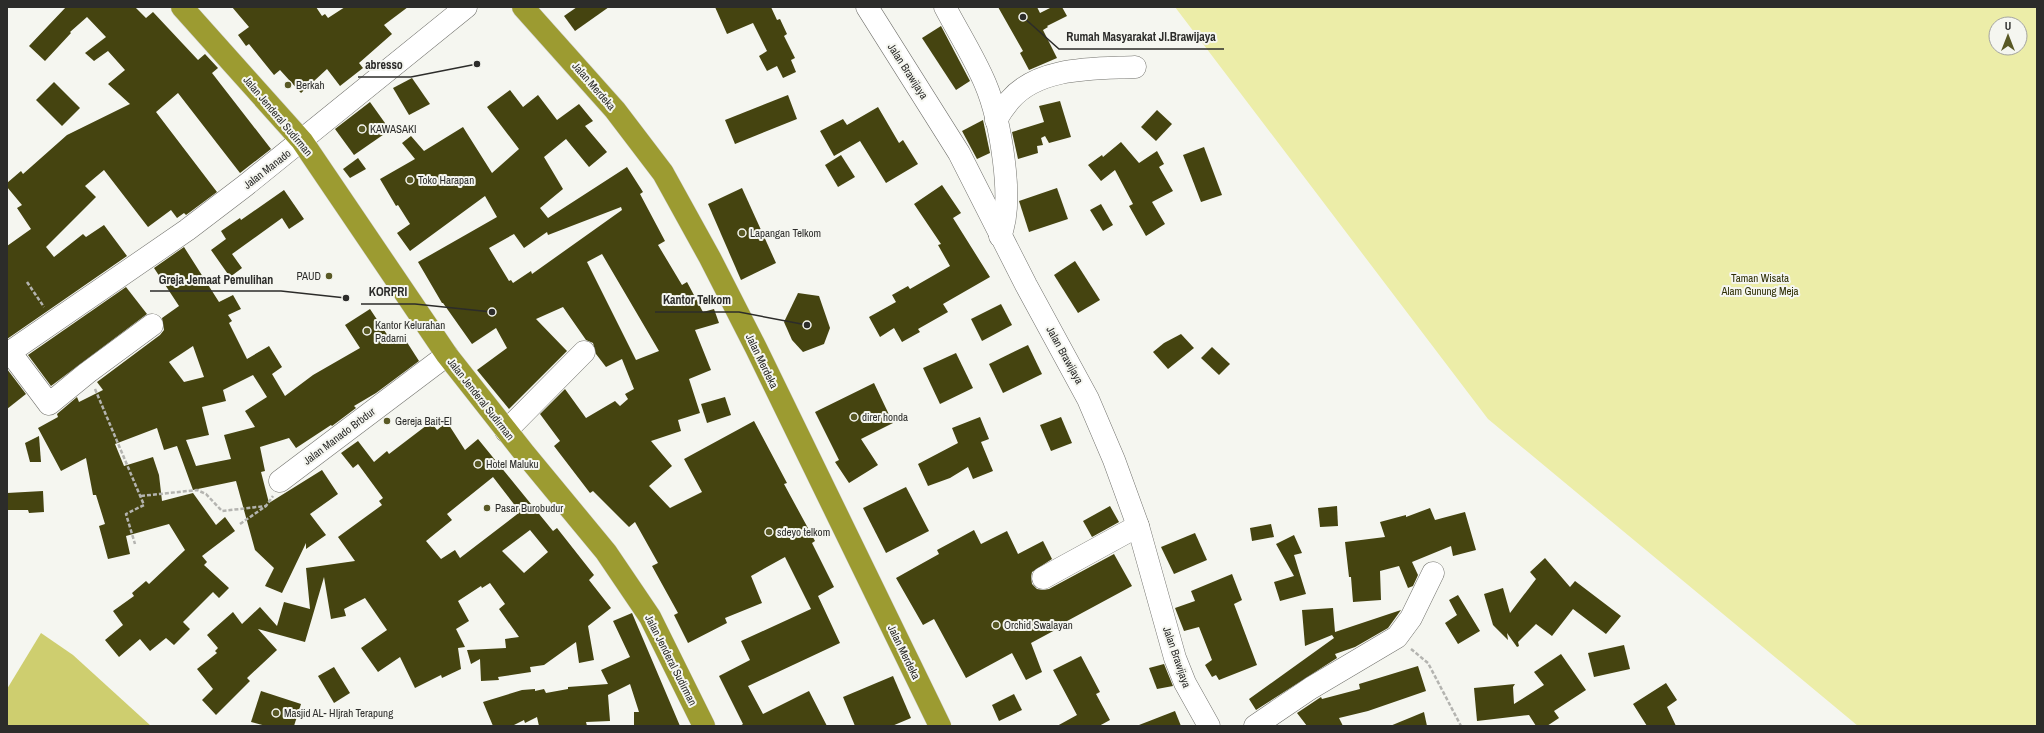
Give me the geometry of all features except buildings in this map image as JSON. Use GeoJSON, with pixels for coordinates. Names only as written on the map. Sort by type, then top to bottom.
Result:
{"type":"FeatureCollection","features":[{"type":"Feature","properties":{"kind":"highway","name":"Jalan Jenderal Sudirman"},"geometry":{"type":"LineString","coordinates":[[182,7],[302,141],[447,355],[506,431],[606,552],[650,617],[704,726]]}},
{"type":"Feature","properties":{"kind":"highway","name":"Jalan Merdeka"},"geometry":{"type":"LineString","coordinates":[[523,7],[615,110],[663,173],[710,258],[756,348],[940,726]]}},
{"type":"Feature","properties":{"kind":"street","name":"Jalan Manado"},"geometry":{"type":"LineString","coordinates":[[9,353],[186,230],[302,141],[466,7]]}},
{"type":"Feature","properties":{"kind":"street","name":"Jalan Brawijaya"},"geometry":{"type":"LineString","coordinates":[[867,7],[959,153],[1000,236],[1088,399],[1114,460],[1138,526],[1175,658],[1185,683],[1209,726]]}},
{"type":"Feature","properties":{"kind":"street"},"geometry":{"type":"LineString","coordinates":[[945,7],[985,83],[996,120],[1000,137],[1007,192],[1007,214],[1000,236]]}},
{"type":"Feature","properties":{"kind":"street"},"geometry":{"type":"LineString","coordinates":[[996,120],[1010,99],[1032,83],[1059,73],[1135,67]]}},
{"type":"Feature","properties":{"kind":"street"},"geometry":{"type":"LineString","coordinates":[[9,353],[48,404],[152,325]]}},
{"type":"Feature","properties":{"kind":"street"},"geometry":{"type":"LineString","coordinates":[[506,431],[584,352]]}},
{"type":"Feature","properties":{"kind":"street","name":"Jalan Manado Brbdur"},"geometry":{"type":"LineString","coordinates":[[280,481],[447,355]]}},
{"type":"Feature","properties":{"kind":"street"},"geometry":{"type":"LineString","coordinates":[[1043,578],[1138,526]]}},
{"type":"Feature","properties":{"kind":"street"},"geometry":{"type":"LineString","coordinates":[[1255,726],[1311,688],[1397,637],[1411,618],[1433,573]]}},
{"type":"Feature","properties":{"kind":"path"},"geometry":{"type":"LineString","coordinates":[[28,282],[57,319]]}},
{"type":"Feature","properties":{"kind":"path"},"geometry":{"type":"LineString","coordinates":[[87,373],[144,506],[126,514],[136,544]]}},
{"type":"Feature","properties":{"kind":"path"},"geometry":{"type":"LineString","coordinates":[[240,524],[266,506],[276,491],[280,481]]}},
{"type":"Feature","properties":{"kind":"path"},"geometry":{"type":"LineString","coordinates":[[141,496],[197,490],[206,494],[222,510],[266,506]]}},
{"type":"Feature","properties":{"kind":"path"},"geometry":{"type":"LineString","coordinates":[[1397,637],[1428,663],[1461,726]]}},
{"type":"Feature","properties":{"kind":"green space","name":"Taman Wisata Alam Gunung Meja"},"geometry":{"type":"Polygon","coordinates":[[[1175,7],[2037,7],[2037,726],[1858,726],[1488,419],[1175,7]]]}},
{"type":"Feature","properties":{"kind":"shaded area"},"geometry":{"type":"Polygon","coordinates":[[[41,633],[73,655],[151,726],[7,726],[7,689],[41,633]]]}},
{"type":"Feature","properties":{"kind":"place","name":"Rumah Masyarakat Jl.Brawijaya"},"geometry":{"type":"Point","coordinates":[1023,17]}},
{"type":"Feature","properties":{"kind":"place","name":"abresso"},"geometry":{"type":"Point","coordinates":[477,64]}},
{"type":"Feature","properties":{"kind":"place","name":"Berkah"},"geometry":{"type":"Point","coordinates":[288,85]}},
{"type":"Feature","properties":{"kind":"place","name":"KAWASAKI"},"geometry":{"type":"Point","coordinates":[362,129]}},
{"type":"Feature","properties":{"kind":"place","name":"Toko Harapan"},"geometry":{"type":"Point","coordinates":[410,180]}},
{"type":"Feature","properties":{"kind":"place","name":"Lapangan Telkom"},"geometry":{"type":"Point","coordinates":[742,233]}},
{"type":"Feature","properties":{"kind":"place","name":"PAUD"},"geometry":{"type":"Point","coordinates":[329,276]}},
{"type":"Feature","properties":{"kind":"place","name":"Greja Jemaat Pemulihan"},"geometry":{"type":"Point","coordinates":[346,298]}},
{"type":"Feature","properties":{"kind":"place","name":"KORPRI"},"geometry":{"type":"Point","coordinates":[492,312]}},
{"type":"Feature","properties":{"kind":"place","name":"Kantor Telkom"},"geometry":{"type":"Point","coordinates":[807,325]}},
{"type":"Feature","properties":{"kind":"place","name":"Kantor Kelurahan Padarni"},"geometry":{"type":"Point","coordinates":[367,331]}},
{"type":"Feature","properties":{"kind":"place","name":"direr honda"},"geometry":{"type":"Point","coordinates":[854,417]}},
{"type":"Feature","properties":{"kind":"place","name":"Gereja Bait-El"},"geometry":{"type":"Point","coordinates":[387,421]}},
{"type":"Feature","properties":{"kind":"place","name":"Hotel Maluku"},"geometry":{"type":"Point","coordinates":[478,464]}},
{"type":"Feature","properties":{"kind":"place","name":"Pasar Burobudur"},"geometry":{"type":"Point","coordinates":[487,508]}},
{"type":"Feature","properties":{"kind":"place","name":"sdeyo telkom"},"geometry":{"type":"Point","coordinates":[769,532]}},
{"type":"Feature","properties":{"kind":"place","name":"Orchid Swalayan"},"geometry":{"type":"Point","coordinates":[996,625]}},
{"type":"Feature","properties":{"kind":"place","name":"Masjid AL- HIjrah Terapung"},"geometry":{"type":"Point","coordinates":[276,713]}}]}
